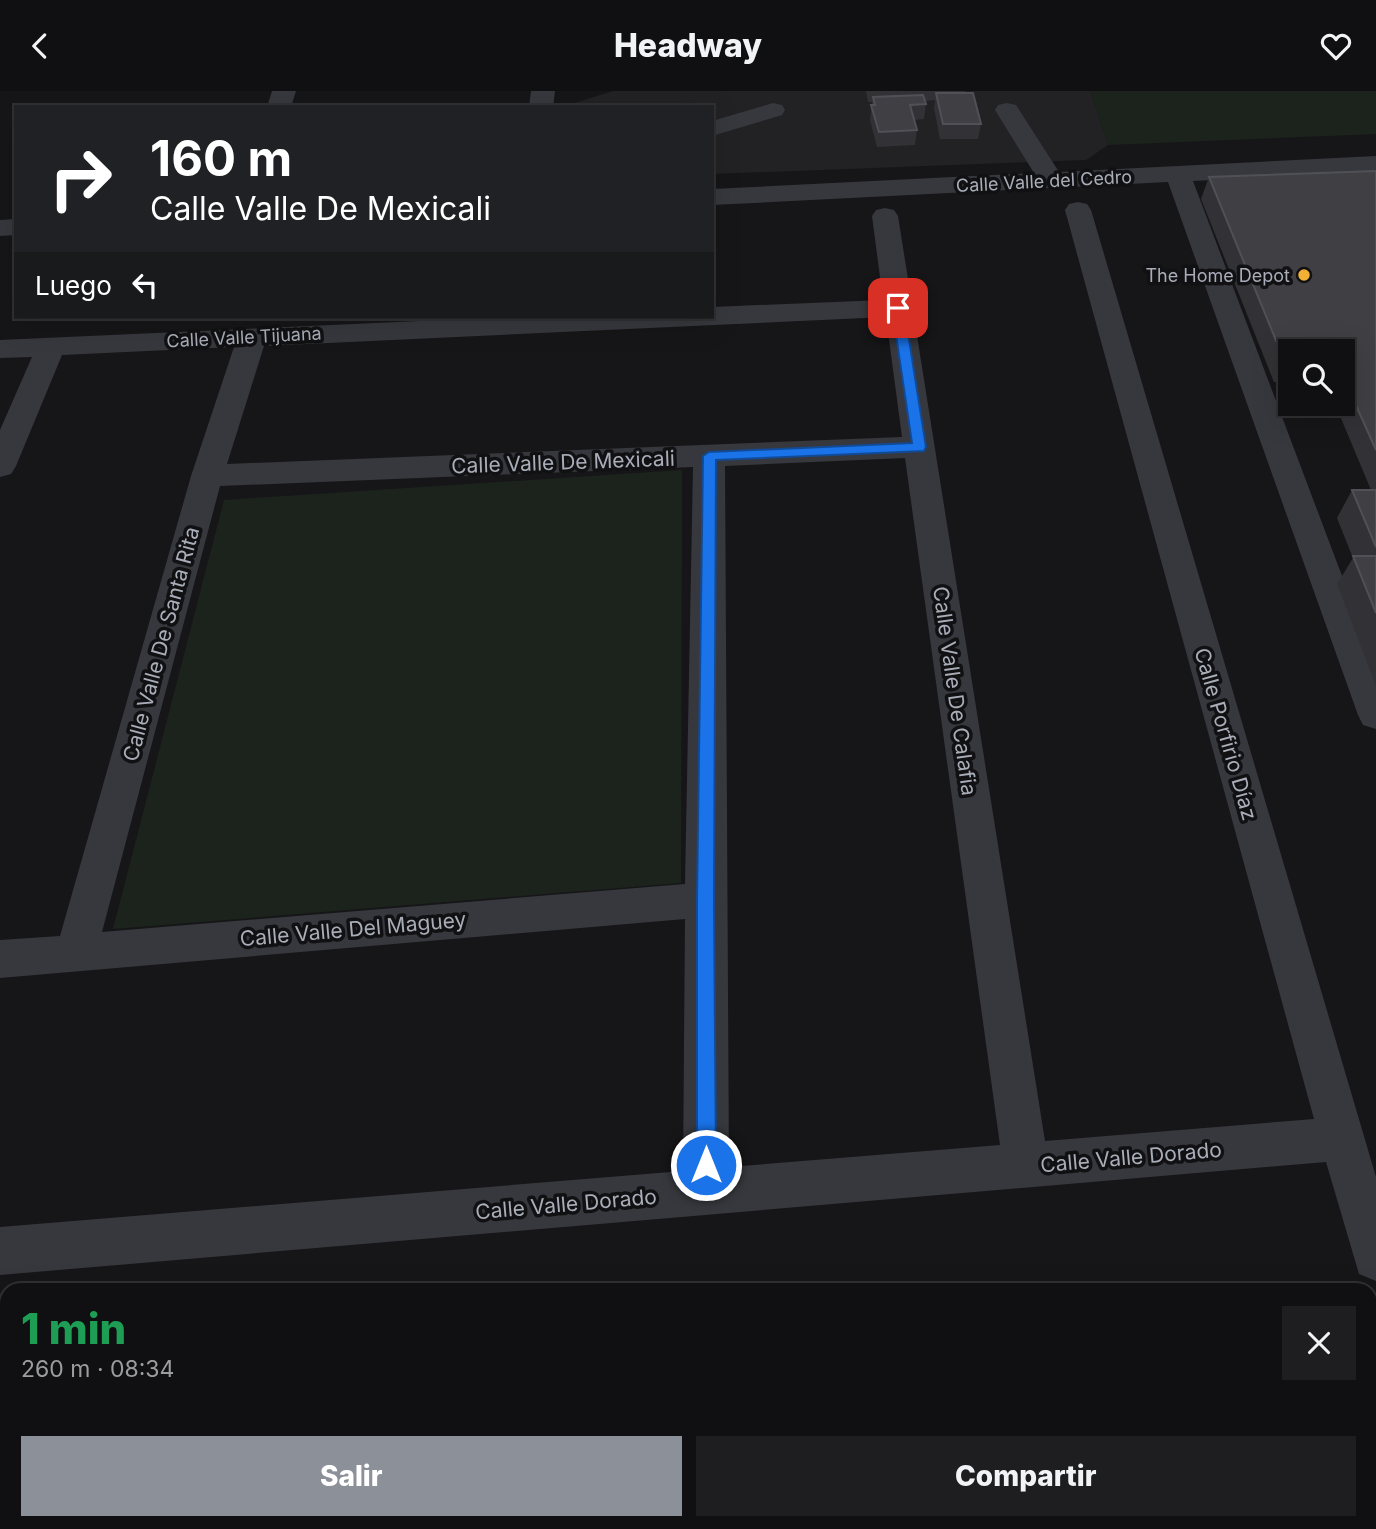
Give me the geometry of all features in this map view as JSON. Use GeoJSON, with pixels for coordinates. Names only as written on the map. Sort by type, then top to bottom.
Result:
{"type":"FeatureCollection","features":[{"type":"Feature","properties":{"kind":"street"},"geometry":{"type":"LineString","coordinates":[[714,128],[773,110]]}},
{"type":"Feature","properties":{"kind":"street"},"geometry":{"type":"LineString","coordinates":[[1007,110],[1052,181]]}},
{"type":"Feature","properties":{"kind":"street","name":"Calle Valle del Cedro"},"geometry":{"type":"LineString","coordinates":[[714,197],[1376,165]]}},
{"type":"Feature","properties":{"kind":"street"},"geometry":{"type":"LineString","coordinates":[[1178,175],[1376,715]]}},
{"type":"Feature","properties":{"kind":"street","name":"Calle Porfirio Díaz"},"geometry":{"type":"LineString","coordinates":[[1078,210],[1376,1257]]}},
{"type":"Feature","properties":{"kind":"street","name":"Calle Valle De Calafia"},"geometry":{"type":"LineString","coordinates":[[885,216],[1026,1166]]}},
{"type":"Feature","properties":{"kind":"street"},"geometry":{"type":"LineString","coordinates":[[714,316],[898,308]]}},
{"type":"Feature","properties":{"kind":"street","name":"Calle Valle Tijuana"},"geometry":{"type":"LineString","coordinates":[[0,349],[653,319]]}},
{"type":"Feature","properties":{"kind":"street","name":"Calle Valle De Santa Rita"},"geometry":{"type":"LineString","coordinates":[[76,953],[207,476],[252,337]]}},
{"type":"Feature","properties":{"kind":"street"},"geometry":{"type":"LineString","coordinates":[[0,466],[51,347]]}},
{"type":"Feature","properties":{"kind":"street","name":"Calle Valle De Mexicali"},"geometry":{"type":"LineString","coordinates":[[207,476],[919,447]]}},
{"type":"Feature","properties":{"kind":"street"},"geometry":{"type":"LineString","coordinates":[[706,1192],[705,900],[709,456]]}},
{"type":"Feature","properties":{"kind":"street","name":"Calle Valle Del Maguey"},"geometry":{"type":"LineString","coordinates":[[0,959],[705,900]]}},
{"type":"Feature","properties":{"kind":"street","name":"Calle Valle Dorado"},"geometry":{"type":"LineString","coordinates":[[0,1251],[1341,1139]]}},
{"type":"Feature","properties":{"kind":"shaded area"},"geometry":{"type":"Polygon","coordinates":[[[613,91],[1090,91],[1108,145],[1086,160],[714,174],[714,105],[568,105],[613,91]]]}},
{"type":"Feature","properties":{"kind":"shaded area"},"geometry":{"type":"Polygon","coordinates":[[[1090,91],[1376,91],[1376,134],[1108,145],[1090,91]]]}},
{"type":"Feature","properties":{"kind":"shaded area"},"geometry":{"type":"Polygon","coordinates":[[[682,470],[681,883],[113,929],[224,500],[682,470]]]}},
{"type":"Feature","properties":{"kind":"building"},"geometry":{"type":"Polygon","coordinates":[[[936,93],[973,93],[981,124],[943,124],[936,93]]]}},
{"type":"Feature","properties":{"kind":"building"},"geometry":{"type":"Polygon","coordinates":[[[923,95],[926,104],[910,105],[917,130],[879,132],[871,105],[875,105],[873,97],[923,95]]]}},
{"type":"Feature","properties":{"kind":"building","name":"The Home Depot"},"geometry":{"type":"Polygon","coordinates":[[[1376,171],[1376,450],[1355,403],[1355,339],[1278,339],[1278,345],[1209,177],[1376,171]]]}},
{"type":"Feature","properties":{"kind":"building"},"geometry":{"type":"Polygon","coordinates":[[[1352,490],[1376,490],[1376,547],[1352,490]]]}},
{"type":"Feature","properties":{"kind":"building"},"geometry":{"type":"Polygon","coordinates":[[[1353,556],[1376,556],[1376,613],[1353,556]]]}},
{"type":"Feature","properties":{"kind":"place","name":"The Home Depot"},"geometry":{"type":"Point","coordinates":[1304,275]}},
{"type":"Feature","properties":{"kind":"route"},"geometry":{"type":"LineString","coordinates":[[706,1165],[705,900],[709,456],[919,447],[898,308]]}}]}
